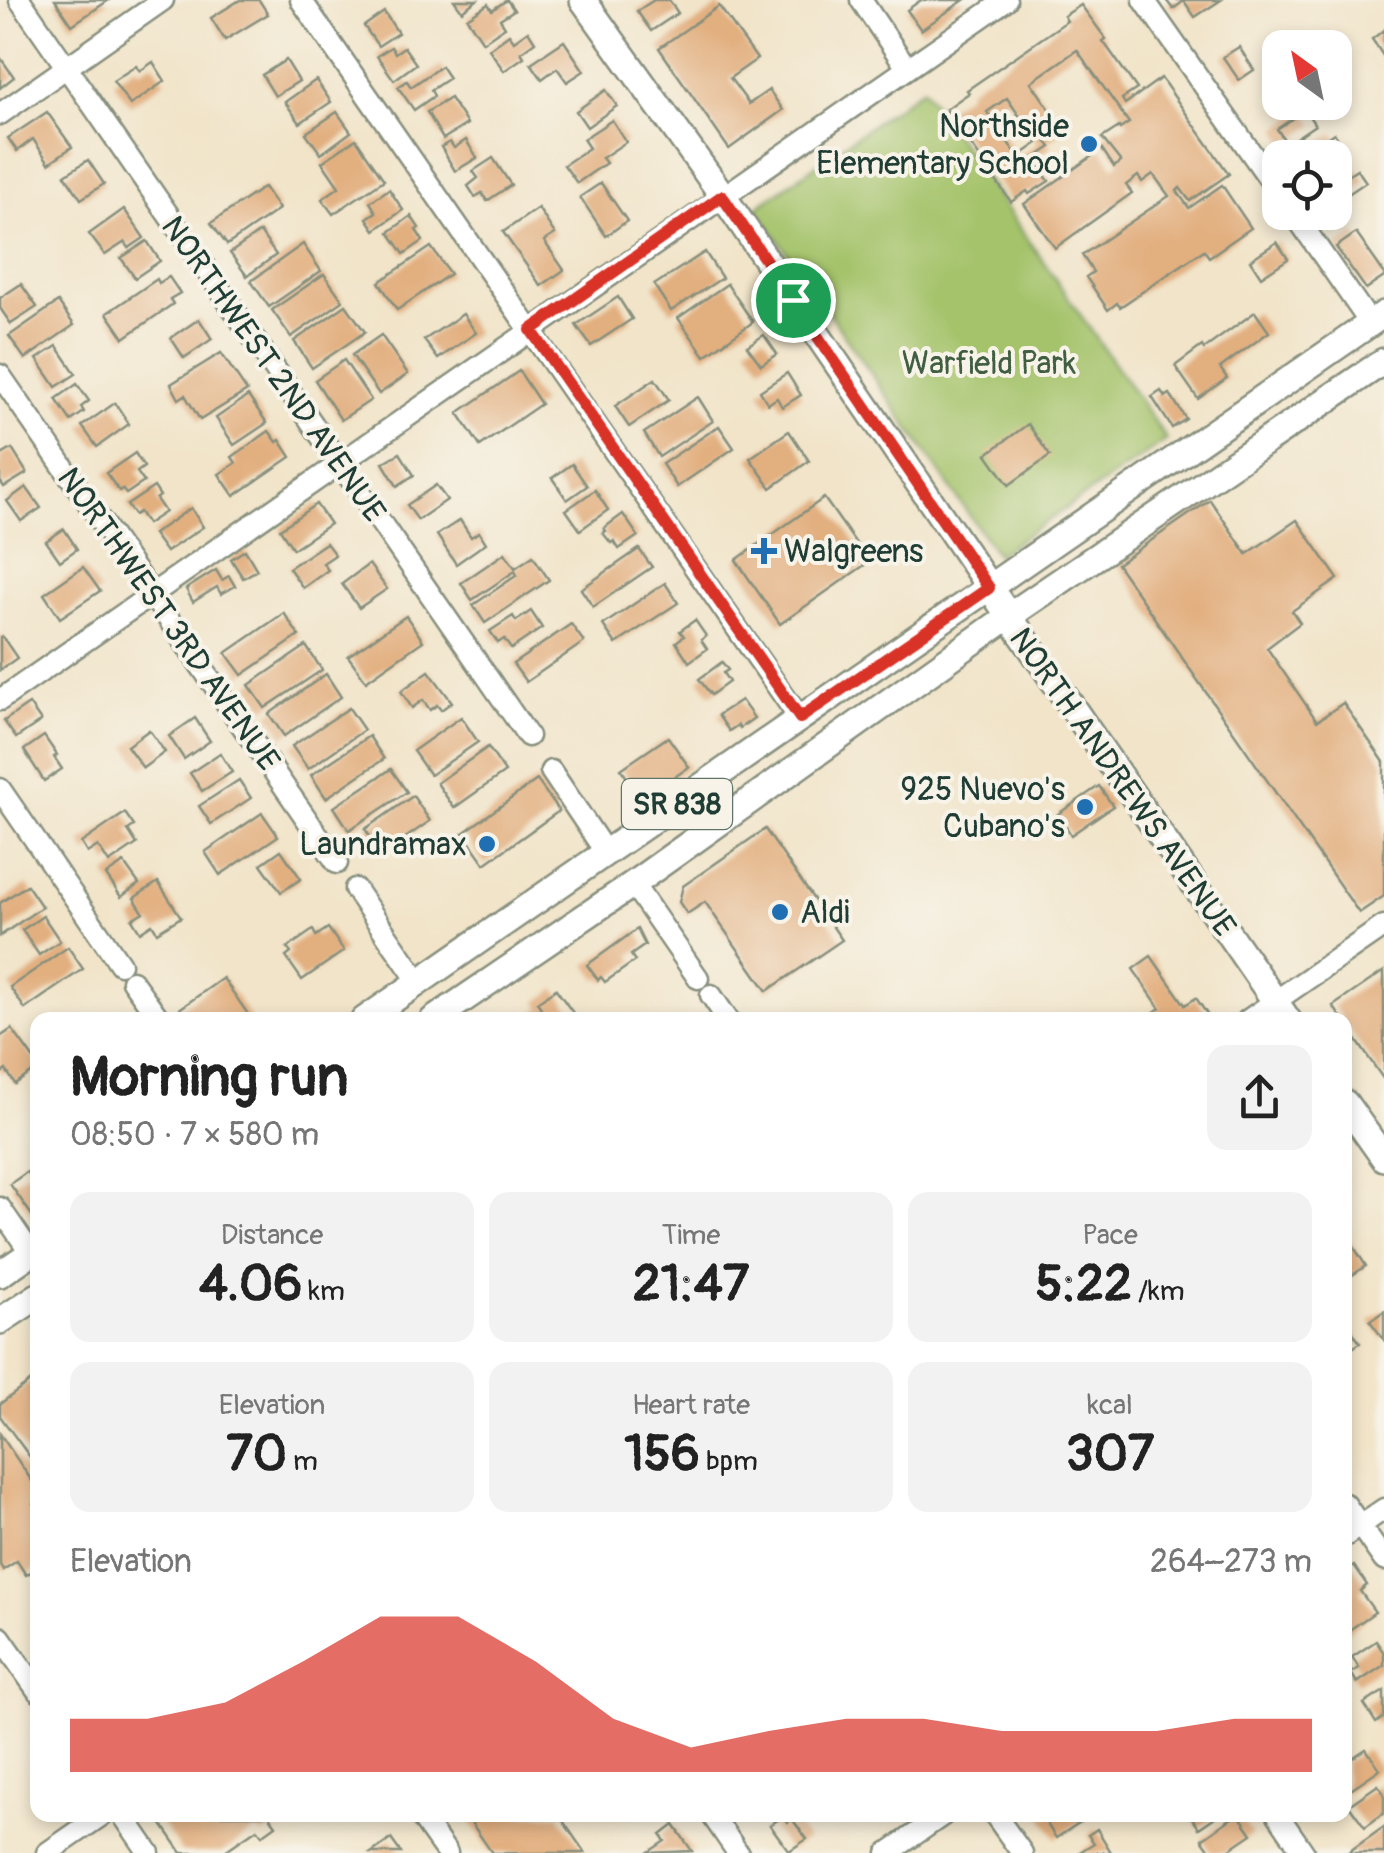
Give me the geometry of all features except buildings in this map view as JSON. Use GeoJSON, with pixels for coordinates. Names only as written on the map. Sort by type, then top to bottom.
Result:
{"type":"FeatureCollection","features":[{"type":"Feature","properties":{"kind":"main road","name":"NORTH ANDREWS AVENUE"},"geometry":{"type":"LineString","coordinates":[[583,0],[722,196],[1281,1011]]}},
{"type":"Feature","properties":{"kind":"main road","name":"SR 838"},"geometry":{"type":"LineString","coordinates":[[376,1012],[1377,319]]}},
{"type":"Feature","properties":{"kind":"main road"},"geometry":{"type":"LineString","coordinates":[[1344,388],[1369,349],[1377,319]]}},
{"type":"Feature","properties":{"kind":"main road","name":"SR 838"},"geometry":{"type":"LineString","coordinates":[[449,1012],[1009,616],[1384,361]]}},
{"type":"Feature","properties":{"kind":"main road"},"geometry":{"type":"LineString","coordinates":[[580,920],[611,870],[606,853]]}},
{"type":"Feature","properties":{"kind":"main road"},"geometry":{"type":"LineString","coordinates":[[1352,1112],[1384,1158]]}},
{"type":"Feature","properties":{"kind":"main road"},"geometry":{"type":"LineString","coordinates":[[0,1274],[30,1253]]}},
{"type":"Feature","properties":{"kind":"main road"},"geometry":{"type":"LineString","coordinates":[[0,1321],[30,1301]]}},
{"type":"Feature","properties":{"kind":"street","name":"NORTHWEST 2ND AVENUE"},"geometry":{"type":"LineString","coordinates":[[20,0],[528,736]]}},
{"type":"Feature","properties":{"kind":"street"},"geometry":{"type":"LineString","coordinates":[[0,114],[164,0]]}},
{"type":"Feature","properties":{"kind":"street"},"geometry":{"type":"LineString","coordinates":[[301,0],[800,718]]}},
{"type":"Feature","properties":{"kind":"street"},"geometry":{"type":"LineString","coordinates":[[861,0],[907,68]]}},
{"type":"Feature","properties":{"kind":"street"},"geometry":{"type":"LineString","coordinates":[[0,700],[1006,0]]}},
{"type":"Feature","properties":{"kind":"street"},"geometry":{"type":"LineString","coordinates":[[1144,0],[1262,168]]}},
{"type":"Feature","properties":{"kind":"street"},"geometry":{"type":"LineString","coordinates":[[1307,230],[1377,319]]}},
{"type":"Feature","properties":{"kind":"street","name":"NORTHWEST 3RD AVENUE"},"geometry":{"type":"LineString","coordinates":[[0,375],[337,863]]}},
{"type":"Feature","properties":{"kind":"street"},"geometry":{"type":"LineString","coordinates":[[552,771],[606,853]]}},
{"type":"Feature","properties":{"kind":"street"},"geometry":{"type":"LineString","coordinates":[[0,789],[154,1012]]}},
{"type":"Feature","properties":{"kind":"street"},"geometry":{"type":"LineString","coordinates":[[633,884],[722,1012]]}},
{"type":"Feature","properties":{"kind":"street"},"geometry":{"type":"LineString","coordinates":[[355,889],[419,982]]}},
{"type":"Feature","properties":{"kind":"street"},"geometry":{"type":"LineString","coordinates":[[1281,1011],[1384,926]]}},
{"type":"Feature","properties":{"kind":"street"},"geometry":{"type":"LineString","coordinates":[[0,1208],[30,1245]]}},
{"type":"Feature","properties":{"kind":"street"},"geometry":{"type":"LineString","coordinates":[[1384,1509],[1353,1531],[1384,1560]]}},
{"type":"Feature","properties":{"kind":"street"},"geometry":{"type":"LineString","coordinates":[[0,1637],[30,1680]]}},
{"type":"Feature","properties":{"kind":"street"},"geometry":{"type":"LineString","coordinates":[[47,1853],[92,1822]]}},
{"type":"Feature","properties":{"kind":"street"},"geometry":{"type":"LineString","coordinates":[[128,1822],[149,1853]]}},
{"type":"Feature","properties":{"kind":"street"},"geometry":{"type":"LineString","coordinates":[[425,1822],[447,1853]]}},
{"type":"Feature","properties":{"kind":"street"},"geometry":{"type":"LineString","coordinates":[[717,1822],[738,1853]]}},
{"type":"Feature","properties":{"kind":"street"},"geometry":{"type":"LineString","coordinates":[[888,1853],[934,1822]]}},
{"type":"Feature","properties":{"kind":"street"},"geometry":{"type":"LineString","coordinates":[[1000,1822],[1022,1853]]}},
{"type":"Feature","properties":{"kind":"street"},"geometry":{"type":"LineString","coordinates":[[1283,1822],[1304,1853]]}},
{"type":"Feature","properties":{"kind":"green space","name":"Warfield Park"},"geometry":{"type":"Polygon","coordinates":[[[923,88],[1167,440],[997,555],[756,208],[923,88]]]}},
{"type":"Feature","properties":{"kind":"place","name":"Northside Elementary School"},"geometry":{"type":"Point","coordinates":[1089,144]}},
{"type":"Feature","properties":{"kind":"place","name":"Walgreens"},"geometry":{"type":"Point","coordinates":[764,551]}},
{"type":"Feature","properties":{"kind":"place","name":"925 Nuevo's Cubano's"},"geometry":{"type":"Point","coordinates":[1085,807]}},
{"type":"Feature","properties":{"kind":"place","name":"Laundramax"},"geometry":{"type":"Point","coordinates":[487,844]}},
{"type":"Feature","properties":{"kind":"place","name":"Aldi"},"geometry":{"type":"Point","coordinates":[780,912]}},
{"type":"Feature","properties":{"kind":"route"},"geometry":{"type":"LineString","coordinates":[[722,196],[793,300],[989,588],[800,718],[531,330],[722,196]]}}]}
